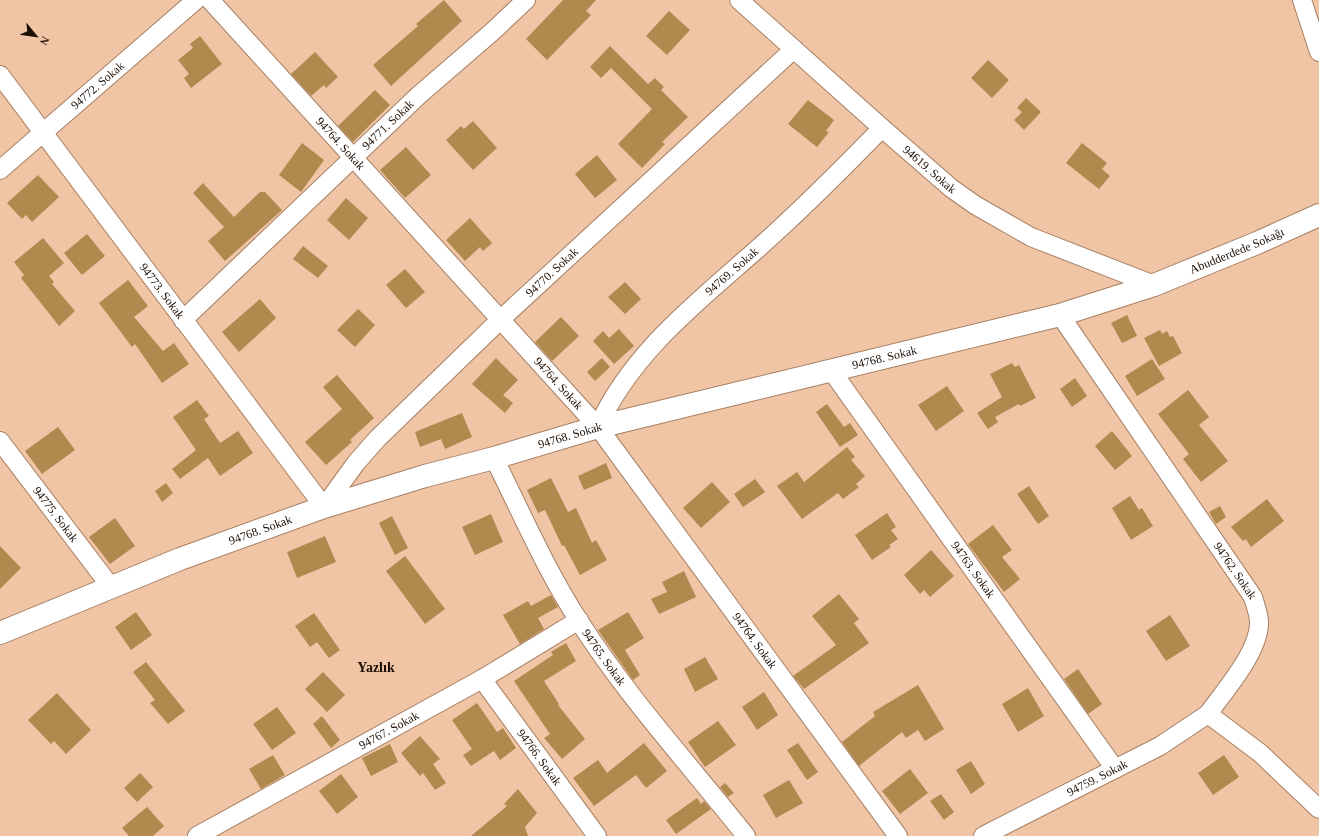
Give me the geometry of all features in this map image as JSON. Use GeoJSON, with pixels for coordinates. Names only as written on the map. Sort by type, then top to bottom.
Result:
{"type":"FeatureCollection","features":[{"type":"Feature","properties":{"kind":"street","name":"94772. Sokak"},"geometry":{"type":"LineString","coordinates":[[0,170],[196,0]]}},
{"type":"Feature","properties":{"kind":"street","name":"94764. Sokak"},"geometry":{"type":"LineString","coordinates":[[210,0],[598,427],[898,836]]}},
{"type":"Feature","properties":{"kind":"street","name":"94771. Sokak"},"geometry":{"type":"LineString","coordinates":[[183,320],[419,95],[492,32],[526,0]]}},
{"type":"Feature","properties":{"kind":"street","name":"94619. Sokak"},"geometry":{"type":"LineString","coordinates":[[739,0],[951,188],[1003,223],[1055,247],[1154,285]]}},
{"type":"Feature","properties":{"kind":"street"},"geometry":{"type":"LineString","coordinates":[[1302,0],[1319,52]]}},
{"type":"Feature","properties":{"kind":"street","name":"94770. Sokak"},"geometry":{"type":"LineString","coordinates":[[324,507],[352,468],[377,439],[501,319],[794,49]]}},
{"type":"Feature","properties":{"kind":"street","name":"94773. Sokak"},"geometry":{"type":"LineString","coordinates":[[0,75],[324,507]]}},
{"type":"Feature","properties":{"kind":"street","name":"94769. Sokak"},"geometry":{"type":"LineString","coordinates":[[598,427],[609,403],[638,363],[679,320],[774,235],[882,128]]}},
{"type":"Feature","properties":{"kind":"street","name":"Abudderdede Sokağı"},"geometry":{"type":"LineString","coordinates":[[1154,285],[1257,243],[1319,215]]}},
{"type":"Feature","properties":{"kind":"street","name":"94768. Sokak"},"geometry":{"type":"LineString","coordinates":[[0,633],[180,559],[324,507],[425,476],[494,458],[598,427],[1060,315],[1154,285]]}},
{"type":"Feature","properties":{"kind":"street","name":"94762. Sokak"},"geometry":{"type":"LineString","coordinates":[[1060,315],[1252,596],[1259,621],[1257,637],[1240,668],[1208,714]]}},
{"type":"Feature","properties":{"kind":"street","name":"94763. Sokak"},"geometry":{"type":"LineString","coordinates":[[831,370],[1115,769]]}},
{"type":"Feature","properties":{"kind":"street","name":"94775. Sokak"},"geometry":{"type":"LineString","coordinates":[[0,441],[111,587]]}},
{"type":"Feature","properties":{"kind":"street","name":"94765. Sokak"},"geometry":{"type":"LineString","coordinates":[[494,458],[540,550],[579,620],[634,698],[746,836]]}},
{"type":"Feature","properties":{"kind":"street","name":"94767. Sokak"},"geometry":{"type":"LineString","coordinates":[[197,836],[482,679],[579,620]]}},
{"type":"Feature","properties":{"kind":"street","name":"94766. Sokak"},"geometry":{"type":"LineString","coordinates":[[482,679],[597,836]]}},
{"type":"Feature","properties":{"kind":"street"},"geometry":{"type":"LineString","coordinates":[[1208,714],[1260,753],[1319,810]]}},
{"type":"Feature","properties":{"kind":"street","name":"94759. Sokak"},"geometry":{"type":"LineString","coordinates":[[983,836],[1160,746],[1208,714]]}},
{"type":"Feature","properties":{"kind":"building"},"geometry":{"type":"Polygon","coordinates":[[[444,0],[462,21],[391,86],[373,65],[418,26],[416,24],[444,0]]]}},
{"type":"Feature","properties":{"kind":"building"},"geometry":{"type":"Polygon","coordinates":[[[563,0],[596,0],[586,11],[591,15],[547,60],[526,39],[563,0]]]}},
{"type":"Feature","properties":{"kind":"building"},"geometry":{"type":"Polygon","coordinates":[[[669,11],[690,30],[667,55],[646,36],[669,11]]]}},
{"type":"Feature","properties":{"kind":"building"},"geometry":{"type":"Polygon","coordinates":[[[200,36],[222,64],[191,88],[184,78],[189,74],[178,60],[193,48],[190,44],[200,36]]]}},
{"type":"Feature","properties":{"kind":"building"},"geometry":{"type":"Polygon","coordinates":[[[610,46],[648,84],[655,78],[664,87],[661,90],[688,117],[662,142],[665,144],[642,168],[618,144],[652,109],[611,68],[601,78],[590,67],[610,46]]]}},
{"type":"Feature","properties":{"kind":"building"},"geometry":{"type":"Polygon","coordinates":[[[315,52],[338,77],[326,88],[324,85],[311,96],[291,74],[315,52]]]}},
{"type":"Feature","properties":{"kind":"building"},"geometry":{"type":"Polygon","coordinates":[[[988,60],[1009,80],[992,98],[971,78],[988,60]]]}},
{"type":"Feature","properties":{"kind":"building"},"geometry":{"type":"Polygon","coordinates":[[[375,90],[390,105],[353,142],[338,126],[375,90]]]}},
{"type":"Feature","properties":{"kind":"building"},"geometry":{"type":"Polygon","coordinates":[[[1026,98],[1041,112],[1024,130],[1014,120],[1022,112],[1017,108],[1026,98]]]}},
{"type":"Feature","properties":{"kind":"building"},"geometry":{"type":"Polygon","coordinates":[[[808,100],[834,120],[826,131],[829,132],[817,147],[788,124],[808,100]]]}},
{"type":"Feature","properties":{"kind":"building"},"geometry":{"type":"Polygon","coordinates":[[[473,121],[497,148],[473,170],[446,140],[461,126],[464,129],[473,121]]]}},
{"type":"Feature","properties":{"kind":"building"},"geometry":{"type":"Polygon","coordinates":[[[302,143],[324,160],[301,192],[279,175],[302,143]]]}},
{"type":"Feature","properties":{"kind":"building"},"geometry":{"type":"Polygon","coordinates":[[[1082,143],[1107,163],[1102,169],[1110,176],[1099,189],[1066,163],[1082,143]]]}},
{"type":"Feature","properties":{"kind":"building"},"geometry":{"type":"Polygon","coordinates":[[[406,147],[431,175],[405,198],[380,170],[406,147]]]}},
{"type":"Feature","properties":{"kind":"building"},"geometry":{"type":"Polygon","coordinates":[[[597,155],[617,180],[595,198],[575,174],[597,155]]]}},
{"type":"Feature","properties":{"kind":"building"},"geometry":{"type":"Polygon","coordinates":[[[38,175],[59,197],[32,222],[26,215],[22,219],[7,203],[38,175]]]}},
{"type":"Feature","properties":{"kind":"building"},"geometry":{"type":"Polygon","coordinates":[[[203,183],[234,217],[260,192],[265,192],[282,210],[225,261],[208,241],[224,227],[193,193],[203,183]]]}},
{"type":"Feature","properties":{"kind":"building"},"geometry":{"type":"Polygon","coordinates":[[[346,198],[368,218],[349,240],[327,220],[346,198]]]}},
{"type":"Feature","properties":{"kind":"building"},"geometry":{"type":"Polygon","coordinates":[[[470,218],[492,243],[483,251],[480,247],[465,261],[446,240],[470,218]]]}},
{"type":"Feature","properties":{"kind":"building"},"geometry":{"type":"Polygon","coordinates":[[[87,234],[105,256],[82,275],[64,253],[87,234]]]}},
{"type":"Feature","properties":{"kind":"building"},"geometry":{"type":"Polygon","coordinates":[[[43,238],[64,263],[49,276],[54,282],[52,284],[75,311],[59,326],[21,278],[24,275],[14,262],[43,238]]]}},
{"type":"Feature","properties":{"kind":"building"},"geometry":{"type":"Polygon","coordinates":[[[303,246],[328,266],[318,278],[293,259],[303,246]]]}},
{"type":"Feature","properties":{"kind":"building"},"geometry":{"type":"Polygon","coordinates":[[[405,269],[425,292],[406,308],[386,285],[405,269]]]}},
{"type":"Feature","properties":{"kind":"building"},"geometry":{"type":"Polygon","coordinates":[[[128,280],[148,306],[134,317],[163,351],[174,343],[189,364],[162,383],[135,344],[132,347],[99,303],[128,280]]]}},
{"type":"Feature","properties":{"kind":"building"},"geometry":{"type":"Polygon","coordinates":[[[625,282],[641,299],[625,314],[608,297],[625,282]]]}},
{"type":"Feature","properties":{"kind":"building"},"geometry":{"type":"Polygon","coordinates":[[[260,299],[276,318],[239,352],[222,332],[260,299]]]}},
{"type":"Feature","properties":{"kind":"building"},"geometry":{"type":"Polygon","coordinates":[[[358,309],[375,325],[355,347],[337,330],[358,309]]]}},
{"type":"Feature","properties":{"kind":"building"},"geometry":{"type":"Polygon","coordinates":[[[1127,315],[1137,336],[1122,343],[1111,323],[1127,315]]]}},
{"type":"Feature","properties":{"kind":"building"},"geometry":{"type":"Polygon","coordinates":[[[561,317],[579,336],[552,361],[535,342],[561,317]]]}},
{"type":"Feature","properties":{"kind":"building"},"geometry":{"type":"Polygon","coordinates":[[[619,329],[634,346],[614,364],[593,341],[603,331],[609,338],[619,329]]]}},
{"type":"Feature","properties":{"kind":"building"},"geometry":{"type":"Polygon","coordinates":[[[1160,330],[1162,334],[1167,331],[1170,337],[1173,336],[1182,353],[1159,366],[1144,338],[1160,330]]]}},
{"type":"Feature","properties":{"kind":"building"},"geometry":{"type":"Polygon","coordinates":[[[496,358],[518,380],[503,395],[513,403],[505,413],[472,384],[496,358]]]}},
{"type":"Feature","properties":{"kind":"building"},"geometry":{"type":"Polygon","coordinates":[[[602,358],[610,367],[595,381],[587,372],[602,358]]]}},
{"type":"Feature","properties":{"kind":"building"},"geometry":{"type":"Polygon","coordinates":[[[1152,359],[1165,379],[1137,396],[1125,376],[1152,359]]]}},
{"type":"Feature","properties":{"kind":"building"},"geometry":{"type":"Polygon","coordinates":[[[1012,363],[1015,367],[1019,365],[1036,398],[1020,406],[1019,404],[995,417],[998,422],[988,429],[977,413],[1002,397],[990,374],[1012,363]]]}},
{"type":"Feature","properties":{"kind":"building"},"geometry":{"type":"Polygon","coordinates":[[[337,375],[374,418],[350,440],[352,442],[326,465],[305,442],[342,409],[323,387],[337,375]]]}},
{"type":"Feature","properties":{"kind":"building"},"geometry":{"type":"Polygon","coordinates":[[[1075,378],[1087,396],[1072,407],[1060,389],[1075,378]]]}},
{"type":"Feature","properties":{"kind":"building"},"geometry":{"type":"Polygon","coordinates":[[[947,386],[964,411],[936,431],[918,405],[947,386]]]}},
{"type":"Feature","properties":{"kind":"building"},"geometry":{"type":"Polygon","coordinates":[[[1188,390],[1209,417],[1199,425],[1228,461],[1201,482],[1183,459],[1189,454],[1158,414],[1188,390]]]}},
{"type":"Feature","properties":{"kind":"building"},"geometry":{"type":"Polygon","coordinates":[[[197,400],[209,416],[204,419],[220,443],[238,431],[253,453],[220,476],[208,458],[180,479],[172,469],[196,450],[173,417],[197,400]]]}},
{"type":"Feature","properties":{"kind":"building"},"geometry":{"type":"Polygon","coordinates":[[[827,404],[844,427],[850,423],[858,435],[840,447],[816,412],[827,404]]]}},
{"type":"Feature","properties":{"kind":"building"},"geometry":{"type":"Polygon","coordinates":[[[462,413],[472,437],[445,449],[441,439],[420,447],[415,432],[462,413]]]}},
{"type":"Feature","properties":{"kind":"building"},"geometry":{"type":"Polygon","coordinates":[[[58,427],[75,450],[42,474],[25,451],[58,427]]]}},
{"type":"Feature","properties":{"kind":"building"},"geometry":{"type":"Polygon","coordinates":[[[1112,431],[1132,456],[1115,470],[1095,446],[1112,431]]]}},
{"type":"Feature","properties":{"kind":"building"},"geometry":{"type":"Polygon","coordinates":[[[847,447],[855,457],[851,460],[865,476],[856,484],[859,487],[843,499],[838,493],[802,519],[777,486],[797,472],[804,482],[847,447]]]}},
{"type":"Feature","properties":{"kind":"building"},"geometry":{"type":"Polygon","coordinates":[[[606,463],[612,478],[584,490],[578,476],[606,463]]]}},
{"type":"Feature","properties":{"kind":"building"},"geometry":{"type":"Polygon","coordinates":[[[551,478],[568,512],[576,508],[592,543],[596,540],[607,560],[580,575],[564,545],[562,546],[545,510],[538,513],[527,490],[551,478]]]}},
{"type":"Feature","properties":{"kind":"building"},"geometry":{"type":"Polygon","coordinates":[[[755,479],[765,492],[743,507],[734,494],[755,479]]]}},
{"type":"Feature","properties":{"kind":"building"},"geometry":{"type":"Polygon","coordinates":[[[712,482],[730,502],[701,528],[683,508],[712,482]]]}},
{"type":"Feature","properties":{"kind":"building"},"geometry":{"type":"Polygon","coordinates":[[[166,483],[173,493],[162,502],[155,491],[166,483]]]}},
{"type":"Feature","properties":{"kind":"building"},"geometry":{"type":"Polygon","coordinates":[[[1029,486],[1049,516],[1038,524],[1017,494],[1029,486]]]}},
{"type":"Feature","properties":{"kind":"building"},"geometry":{"type":"Polygon","coordinates":[[[1130,496],[1139,510],[1142,508],[1153,526],[1131,540],[1112,508],[1130,496]]]}},
{"type":"Feature","properties":{"kind":"building"},"geometry":{"type":"Polygon","coordinates":[[[1267,499],[1284,521],[1251,547],[1246,539],[1243,541],[1231,527],[1267,499]]]}},
{"type":"Feature","properties":{"kind":"building"},"geometry":{"type":"Polygon","coordinates":[[[1220,506],[1226,517],[1216,524],[1209,512],[1220,506]]]}},
{"type":"Feature","properties":{"kind":"building"},"geometry":{"type":"Polygon","coordinates":[[[887,513],[896,527],[891,530],[898,539],[889,545],[891,547],[872,560],[855,535],[887,513]]]}},
{"type":"Feature","properties":{"kind":"building"},"geometry":{"type":"Polygon","coordinates":[[[491,514],[503,542],[475,555],[462,527],[491,514]]]}},
{"type":"Feature","properties":{"kind":"building"},"geometry":{"type":"Polygon","coordinates":[[[392,516],[408,548],[395,555],[379,523],[392,516]]]}},
{"type":"Feature","properties":{"kind":"building"},"geometry":{"type":"Polygon","coordinates":[[[115,518],[135,546],[110,564],[89,537],[115,518]]]}},
{"type":"Feature","properties":{"kind":"building"},"geometry":{"type":"Polygon","coordinates":[[[993,525],[1012,550],[1002,557],[1020,579],[1004,592],[968,544],[993,525]]]}},
{"type":"Feature","properties":{"kind":"building"},"geometry":{"type":"Polygon","coordinates":[[[325,536],[336,562],[297,578],[287,552],[325,536]]]}},
{"type":"Feature","properties":{"kind":"building"},"geometry":{"type":"Polygon","coordinates":[[[0,546],[21,568],[0,589],[0,546]]]}},
{"type":"Feature","properties":{"kind":"building"},"geometry":{"type":"Polygon","coordinates":[[[931,550],[954,576],[930,597],[924,590],[920,594],[904,575],[931,550]]]}},
{"type":"Feature","properties":{"kind":"building"},"geometry":{"type":"Polygon","coordinates":[[[405,556],[445,609],[425,624],[386,571],[405,556]]]}},
{"type":"Feature","properties":{"kind":"building"},"geometry":{"type":"Polygon","coordinates":[[[684,571],[696,597],[659,614],[651,599],[667,592],[662,582],[684,571]]]}},
{"type":"Feature","properties":{"kind":"building"},"geometry":{"type":"Polygon","coordinates":[[[839,594],[859,619],[854,623],[869,643],[804,689],[793,676],[836,645],[812,616],[839,594]]]}},
{"type":"Feature","properties":{"kind":"building"},"geometry":{"type":"Polygon","coordinates":[[[551,595],[558,607],[538,618],[544,629],[520,644],[503,615],[528,601],[531,606],[551,595]]]}},
{"type":"Feature","properties":{"kind":"building"},"geometry":{"type":"Polygon","coordinates":[[[136,612],[152,635],[131,650],[115,627],[136,612]]]}},
{"type":"Feature","properties":{"kind":"building"},"geometry":{"type":"Polygon","coordinates":[[[628,612],[644,638],[625,650],[640,675],[633,680],[598,630],[628,612]]]}},
{"type":"Feature","properties":{"kind":"building"},"geometry":{"type":"Polygon","coordinates":[[[314,613],[340,650],[329,658],[317,642],[310,647],[295,626],[314,613]]]}},
{"type":"Feature","properties":{"kind":"building"},"geometry":{"type":"Polygon","coordinates":[[[1170,615],[1190,646],[1166,661],[1146,631],[1170,615]]]}},
{"type":"Feature","properties":{"kind":"building"},"geometry":{"type":"Polygon","coordinates":[[[566,643],[576,661],[544,681],[559,704],[558,705],[585,739],[562,759],[544,738],[550,734],[514,681],[553,655],[551,652],[566,643]]]}},
{"type":"Feature","properties":{"kind":"building"},"geometry":{"type":"Polygon","coordinates":[[[705,657],[718,679],[695,692],[684,669],[705,657]]]}},
{"type":"Feature","properties":{"kind":"building"},"geometry":{"type":"Polygon","coordinates":[[[146,662],[185,711],[168,724],[150,703],[155,700],[133,672],[146,662]]]}},
{"type":"Feature","properties":{"kind":"building"},"geometry":{"type":"Polygon","coordinates":[[[1078,669],[1102,704],[1088,714],[1064,679],[1078,669]]]}},
{"type":"Feature","properties":{"kind":"building"},"geometry":{"type":"Polygon","coordinates":[[[323,672],[345,695],[327,712],[305,689],[323,672]]]}},
{"type":"Feature","properties":{"kind":"building"},"geometry":{"type":"Polygon","coordinates":[[[918,685],[944,729],[925,741],[918,730],[906,738],[902,732],[859,766],[842,742],[875,716],[873,712],[918,685]]]}},
{"type":"Feature","properties":{"kind":"building"},"geometry":{"type":"Polygon","coordinates":[[[1028,688],[1044,716],[1018,732],[1002,704],[1028,688]]]}},
{"type":"Feature","properties":{"kind":"building"},"geometry":{"type":"Polygon","coordinates":[[[764,692],[778,715],[757,730],[742,707],[764,692]]]}},
{"type":"Feature","properties":{"kind":"building"},"geometry":{"type":"Polygon","coordinates":[[[57,693],[91,730],[66,754],[54,741],[51,744],[28,720],[57,693]]]}},
{"type":"Feature","properties":{"kind":"building"},"geometry":{"type":"Polygon","coordinates":[[[477,703],[497,732],[503,728],[516,748],[500,760],[494,751],[471,766],[463,755],[472,749],[452,720],[477,703]]]}},
{"type":"Feature","properties":{"kind":"building"},"geometry":{"type":"Polygon","coordinates":[[[277,707],[296,733],[272,750],[253,724],[277,707]]]}},
{"type":"Feature","properties":{"kind":"building"},"geometry":{"type":"Polygon","coordinates":[[[322,716],[340,740],[331,748],[313,724],[322,716]]]}},
{"type":"Feature","properties":{"kind":"building"},"geometry":{"type":"Polygon","coordinates":[[[718,721],[736,745],[705,767],[688,742],[718,721]]]}},
{"type":"Feature","properties":{"kind":"building"},"geometry":{"type":"Polygon","coordinates":[[[420,736],[440,759],[433,764],[446,783],[435,790],[423,773],[420,776],[401,753],[420,736]]]}},
{"type":"Feature","properties":{"kind":"building"},"geometry":{"type":"Polygon","coordinates":[[[644,743],[667,771],[646,788],[636,775],[594,806],[573,778],[598,760],[607,773],[644,743]]]}},
{"type":"Feature","properties":{"kind":"building"},"geometry":{"type":"Polygon","coordinates":[[[798,743],[818,772],[807,780],[787,750],[798,743]]]}},
{"type":"Feature","properties":{"kind":"building"},"geometry":{"type":"Polygon","coordinates":[[[390,744],[398,762],[371,776],[362,758],[390,744]]]}},
{"type":"Feature","properties":{"kind":"building"},"geometry":{"type":"Polygon","coordinates":[[[273,755],[285,775],[261,789],[249,769],[273,755]]]}},
{"type":"Feature","properties":{"kind":"building"},"geometry":{"type":"Polygon","coordinates":[[[1224,755],[1239,777],[1213,795],[1198,773],[1224,755]]]}},
{"type":"Feature","properties":{"kind":"building"},"geometry":{"type":"Polygon","coordinates":[[[971,761],[985,784],[971,794],[956,770],[971,761]]]}},
{"type":"Feature","properties":{"kind":"building"},"geometry":{"type":"Polygon","coordinates":[[[910,769],[928,793],[900,814],[882,791],[910,769]]]}},
{"type":"Feature","properties":{"kind":"building"},"geometry":{"type":"Polygon","coordinates":[[[140,773],[153,787],[137,802],[124,788],[140,773]]]}},
{"type":"Feature","properties":{"kind":"building"},"geometry":{"type":"Polygon","coordinates":[[[341,774],[358,797],[337,814],[319,791],[341,774]]]}},
{"type":"Feature","properties":{"kind":"building"},"geometry":{"type":"Polygon","coordinates":[[[789,780],[803,803],[776,818],[763,795],[789,780]]]}},
{"type":"Feature","properties":{"kind":"building"},"geometry":{"type":"Polygon","coordinates":[[[725,783],[734,793],[728,797],[720,787],[725,783]]]}},
{"type":"Feature","properties":{"kind":"building"},"geometry":{"type":"Polygon","coordinates":[[[518,789],[537,813],[525,827],[528,836],[471,836],[507,806],[504,804],[518,789]]]}},
{"type":"Feature","properties":{"kind":"building"},"geometry":{"type":"Polygon","coordinates":[[[941,794],[954,812],[944,820],[930,801],[941,794]]]}},
{"type":"Feature","properties":{"kind":"building"},"geometry":{"type":"Polygon","coordinates":[[[697,798],[701,804],[704,801],[711,809],[676,834],[666,820],[697,798]]]}},
{"type":"Feature","properties":{"kind":"building"},"geometry":{"type":"Polygon","coordinates":[[[147,807],[164,826],[153,836],[129,836],[122,828],[147,807]]]}},
{"type":"Feature","properties":{"kind":"district","name":"Yazlık"},"geometry":{"type":"Point","coordinates":[376,667]}}]}
